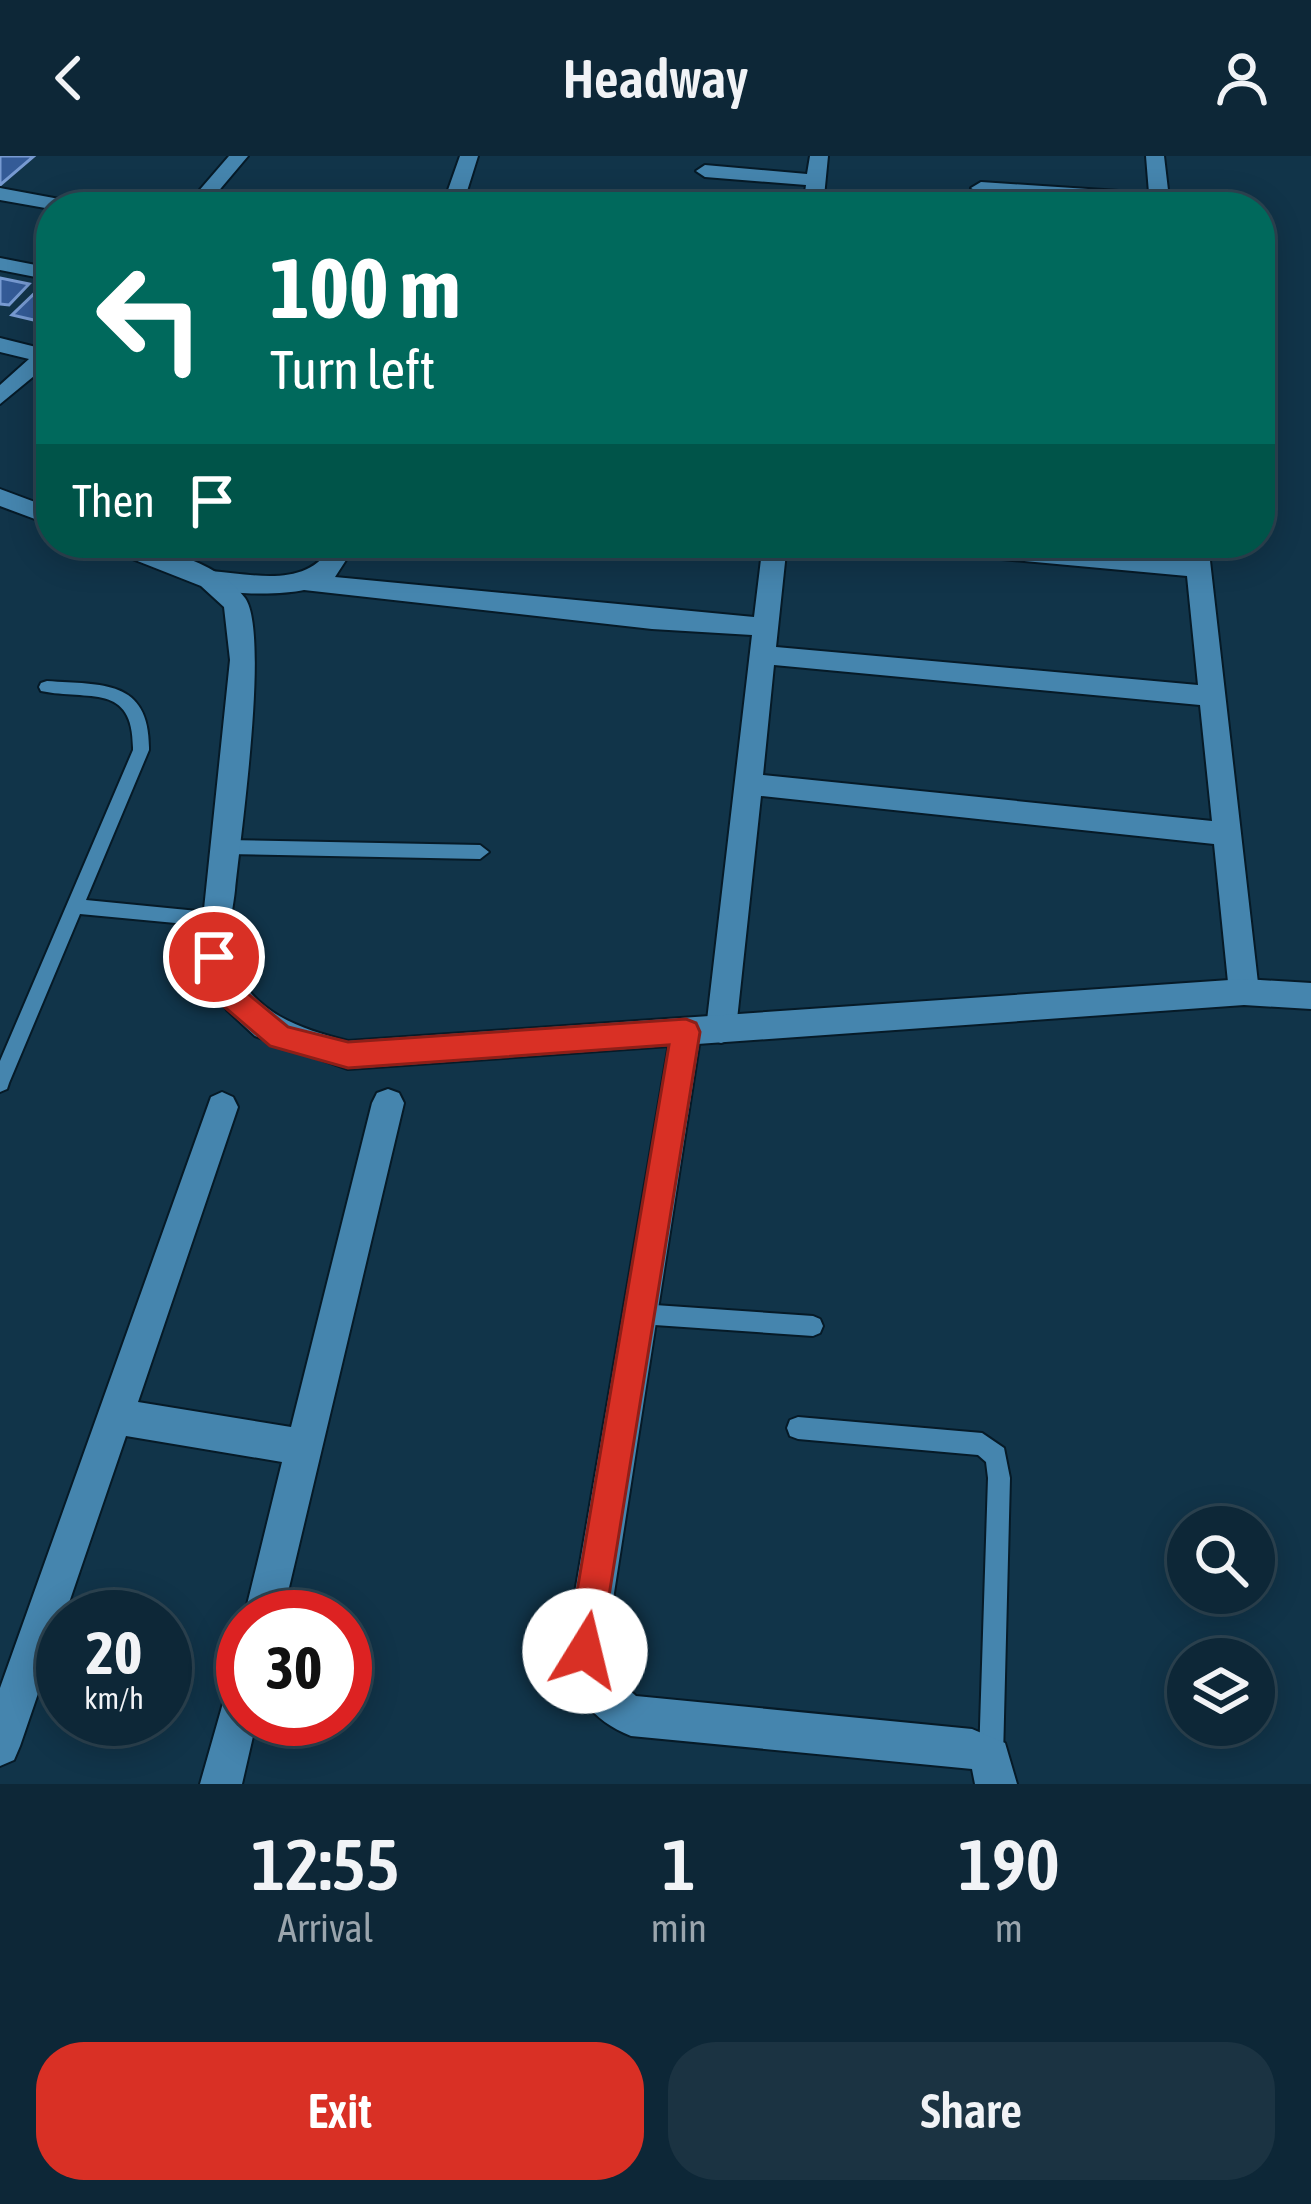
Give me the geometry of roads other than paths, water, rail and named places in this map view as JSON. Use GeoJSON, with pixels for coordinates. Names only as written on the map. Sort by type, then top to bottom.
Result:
{"type":"FeatureCollection","features":[{"type":"Feature","properties":{"kind":"street"},"geometry":{"type":"LineString","coordinates":[[207,192],[237,156]]}},
{"type":"Feature","properties":{"kind":"street"},"geometry":{"type":"LineString","coordinates":[[457,192],[469,156]]}},
{"type":"Feature","properties":{"kind":"street"},"geometry":{"type":"LineString","coordinates":[[815,192],[819,156]]}},
{"type":"Feature","properties":{"kind":"street"},"geometry":{"type":"LineString","coordinates":[[1155,156],[1159,192]]}},
{"type":"Feature","properties":{"kind":"street"},"geometry":{"type":"LineString","coordinates":[[705,171],[817,180]]}},
{"type":"Feature","properties":{"kind":"street"},"geometry":{"type":"LineString","coordinates":[[981,188],[1029,192]]}},
{"type":"Feature","properties":{"kind":"street"},"geometry":{"type":"LineString","coordinates":[[0,194],[36,201]]}},
{"type":"Feature","properties":{"kind":"street"},"geometry":{"type":"LineString","coordinates":[[0,263],[36,271]]}},
{"type":"Feature","properties":{"kind":"street"},"geometry":{"type":"LineString","coordinates":[[0,345],[36,351]]}},
{"type":"Feature","properties":{"kind":"street"},"geometry":{"type":"LineString","coordinates":[[0,397],[36,364]]}},
{"type":"Feature","properties":{"kind":"street"},"geometry":{"type":"LineString","coordinates":[[0,497],[36,512]]}},
{"type":"Feature","properties":{"kind":"street"},"geometry":{"type":"LineString","coordinates":[[154,558],[210,580],[310,583],[652,620],[764,641],[1212,696]]}},
{"type":"Feature","properties":{"kind":"street"},"geometry":{"type":"LineString","coordinates":[[310,583],[338,565],[340,558]]}},
{"type":"Feature","properties":{"kind":"street"},"geometry":{"type":"LineString","coordinates":[[774,558],[748,784],[703,1030],[640,1314],[585,1651],[590,1681],[605,1702],[631,1715],[972,1749],[993,1771]]}},
{"type":"Feature","properties":{"kind":"street"},"geometry":{"type":"LineString","coordinates":[[1197,558],[1244,992]]}},
{"type":"Feature","properties":{"kind":"street"},"geometry":{"type":"LineString","coordinates":[[210,580],[236,604],[242,660],[214,957],[231,996],[280,1038],[348,1055],[1244,992],[1311,996]]}},
{"type":"Feature","properties":{"kind":"street"},"geometry":{"type":"LineString","coordinates":[[748,784],[1227,834]]}},
{"type":"Feature","properties":{"kind":"street"},"geometry":{"type":"LineString","coordinates":[[270,1590],[388,1103]]}},
{"type":"Feature","properties":{"kind":"street"},"geometry":{"type":"LineString","coordinates":[[0,1746],[222,1107]]}},
{"type":"Feature","properties":{"kind":"street"},"geometry":{"type":"LineString","coordinates":[[116,1416],[305,1448]]}},
{"type":"Feature","properties":{"kind":"street"},"geometry":{"type":"LineString","coordinates":[[221,1784],[230,1746]]}},
{"type":"Feature","properties":{"kind":"lane"},"geometry":{"type":"LineString","coordinates":[[0,1083],[141,750],[144,725],[137,707],[119,696],[47,687]]}},
{"type":"Feature","properties":{"kind":"lane"},"geometry":{"type":"LineString","coordinates":[[225,847],[480,852]]}},
{"type":"Feature","properties":{"kind":"lane"},"geometry":{"type":"LineString","coordinates":[[75,906],[218,920]]}},
{"type":"Feature","properties":{"kind":"lane"},"geometry":{"type":"LineString","coordinates":[[640,1314],[813,1326]]}},
{"type":"Feature","properties":{"kind":"lane"},"geometry":{"type":"LineString","coordinates":[[798,1427],[982,1444],[995,1456],[999,1478],[993,1771]]}}]}
